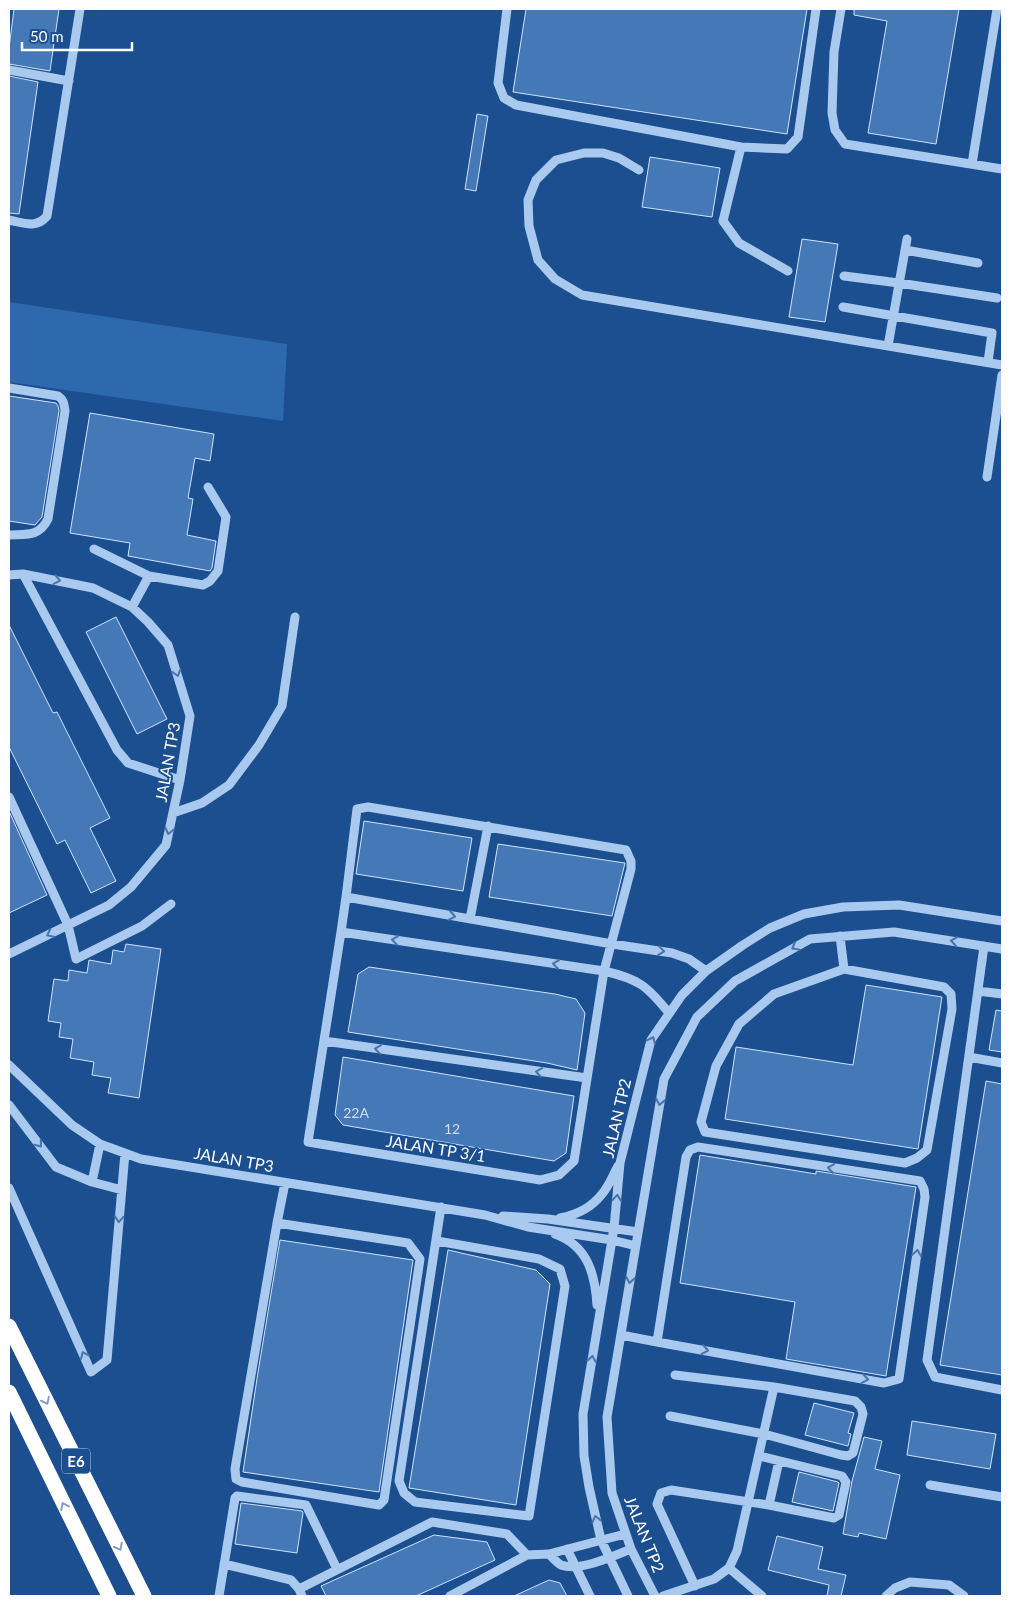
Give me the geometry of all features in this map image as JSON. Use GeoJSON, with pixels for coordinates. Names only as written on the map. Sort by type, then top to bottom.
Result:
{"type":"FeatureCollection","features":[{"type":"Feature","properties":{"kind":"highway","name":"E6"},"geometry":{"type":"LineString","coordinates":[[9,1326],[144,1596]]}},
{"type":"Feature","properties":{"kind":"highway","name":"E6"},"geometry":{"type":"LineString","coordinates":[[9,1392],[109,1596]]}},
{"type":"Feature","properties":{"kind":"street"},"geometry":{"type":"LineString","coordinates":[[9,220],[32,224],[41,223],[47,216],[80,9]]}},
{"type":"Feature","properties":{"kind":"street"},"geometry":{"type":"LineString","coordinates":[[506,9],[498,83],[504,98],[516,105],[741,147],[787,149],[798,137],[816,9]]}},
{"type":"Feature","properties":{"kind":"street"},"geometry":{"type":"LineString","coordinates":[[841,9],[834,52],[832,113],[835,130],[845,144],[1002,169]]}},
{"type":"Feature","properties":{"kind":"street"},"geometry":{"type":"LineString","coordinates":[[972,164],[997,9]]}},
{"type":"Feature","properties":{"kind":"street"},"geometry":{"type":"LineString","coordinates":[[9,70],[69,81]]}},
{"type":"Feature","properties":{"kind":"street"},"geometry":{"type":"LineString","coordinates":[[741,147],[723,221],[739,243],[788,271]]}},
{"type":"Feature","properties":{"kind":"street"},"geometry":{"type":"LineString","coordinates":[[639,170],[619,158],[603,153],[584,153],[556,160],[536,180],[528,200],[530,226],[538,260],[555,280],[582,295],[1002,365]]}},
{"type":"Feature","properties":{"kind":"street"},"geometry":{"type":"LineString","coordinates":[[888,346],[907,239]]}},
{"type":"Feature","properties":{"kind":"street"},"geometry":{"type":"LineString","coordinates":[[905,250],[978,263]]}},
{"type":"Feature","properties":{"kind":"street"},"geometry":{"type":"LineString","coordinates":[[844,276],[997,298]]}},
{"type":"Feature","properties":{"kind":"street"},"geometry":{"type":"LineString","coordinates":[[843,307],[992,333],[988,362]]}},
{"type":"Feature","properties":{"kind":"street"},"geometry":{"type":"LineString","coordinates":[[987,477],[1002,375]]}},
{"type":"Feature","properties":{"kind":"street"},"geometry":{"type":"LineString","coordinates":[[9,388],[58,396],[64,402],[65,411],[48,519],[43,529],[37,533],[9,535]]}},
{"type":"Feature","properties":{"kind":"street"},"geometry":{"type":"LineString","coordinates":[[94,549],[149,576],[203,585],[210,581],[218,571],[226,518],[208,487]]}},
{"type":"Feature","properties":{"kind":"street"},"geometry":{"type":"LineString","coordinates":[[23,574],[117,750],[128,763],[180,780]]}},
{"type":"Feature","properties":{"kind":"street","name":"JALAN TP3"},"geometry":{"type":"LineString","coordinates":[[9,575],[23,574],[93,588],[132,607],[168,645],[190,716],[180,780],[166,844],[131,887],[109,905],[9,954]]}},
{"type":"Feature","properties":{"kind":"street"},"geometry":{"type":"LineString","coordinates":[[132,607],[149,576]]}},
{"type":"Feature","properties":{"kind":"street"},"geometry":{"type":"LineString","coordinates":[[173,813],[202,803],[229,785],[259,745],[282,706],[295,617]]}},
{"type":"Feature","properties":{"kind":"street"},"geometry":{"type":"LineString","coordinates":[[9,797],[68,925],[76,959],[142,926],[171,904]]}},
{"type":"Feature","properties":{"kind":"street","name":"JALAN TP 3/1"},"geometry":{"type":"LineString","coordinates":[[368,807],[488,826],[626,850],[631,861],[631,869],[604,971],[574,1161],[560,1175],[540,1180],[308,1142],[341,932],[357,809],[368,807]]}},
{"type":"Feature","properties":{"kind":"street"},"geometry":{"type":"LineString","coordinates":[[470,919],[488,826]]}},
{"type":"Feature","properties":{"kind":"street"},"geometry":{"type":"LineString","coordinates":[[346,897],[672,953],[689,959],[706,971]]}},
{"type":"Feature","properties":{"kind":"street","name":"JALAN TP2"},"geometry":{"type":"LineString","coordinates":[[628,1596],[602,1540],[589,1487],[584,1456],[583,1414],[614,1228],[620,1163],[651,1040],[682,995],[706,971],[743,944],[770,928],[804,914],[844,907],[899,905],[1002,921]]}},
{"type":"Feature","properties":{"kind":"street"},"geometry":{"type":"LineString","coordinates":[[341,932],[627,976],[642,984],[654,994],[669,1013]]}},
{"type":"Feature","properties":{"kind":"street","name":"JALAN TP2"},"geometry":{"type":"LineString","coordinates":[[655,1596],[631,1549],[612,1493],[607,1416],[664,1079],[697,1017],[735,981],[810,939],[894,932],[1002,949]]}},
{"type":"Feature","properties":{"kind":"street"},"geometry":{"type":"LineString","coordinates":[[840,936],[844,970]]}},
{"type":"Feature","properties":{"kind":"street"},"geometry":{"type":"LineString","coordinates":[[984,946],[927,1360],[935,1377],[1002,1390]]}},
{"type":"Feature","properties":{"kind":"street"},"geometry":{"type":"LineString","coordinates":[[844,970],[944,987],[952,994],[952,1009],[927,1150],[917,1158],[905,1162],[704,1132],[701,1122],[716,1066],[739,1024],[774,994],[844,970]]}},
{"type":"Feature","properties":{"kind":"street"},"geometry":{"type":"LineString","coordinates":[[978,991],[1002,994]]}},
{"type":"Feature","properties":{"kind":"street"},"geometry":{"type":"LineString","coordinates":[[324,1041],[587,1078]]}},
{"type":"Feature","properties":{"kind":"street"},"geometry":{"type":"LineString","coordinates":[[969,1057],[1002,1063]]}},
{"type":"Feature","properties":{"kind":"street","name":"JALAN TP3"},"geometry":{"type":"LineString","coordinates":[[9,1066],[72,1125],[100,1144],[141,1159],[485,1214],[548,1219],[638,1232]]}},
{"type":"Feature","properties":{"kind":"street"},"geometry":{"type":"LineString","coordinates":[[9,1105],[56,1167],[92,1182],[122,1190]]}},
{"type":"Feature","properties":{"kind":"street"},"geometry":{"type":"LineString","coordinates":[[92,1182],[100,1144]]}},
{"type":"Feature","properties":{"kind":"street"},"geometry":{"type":"LineString","coordinates":[[621,1335],[657,1342],[884,1383],[899,1379],[925,1197],[920,1181],[698,1147],[690,1150],[686,1157],[657,1342]]}},
{"type":"Feature","properties":{"kind":"street"},"geometry":{"type":"LineString","coordinates":[[9,1188],[91,1372],[107,1360],[125,1153]]}},
{"type":"Feature","properties":{"kind":"street"},"geometry":{"type":"LineString","coordinates":[[548,1219],[571,1216],[589,1207],[603,1194],[620,1163]]}},
{"type":"Feature","properties":{"kind":"street"},"geometry":{"type":"LineString","coordinates":[[278,1223],[408,1243],[420,1259],[384,1500],[379,1505],[242,1482],[236,1479],[235,1469],[278,1223],[285,1183]]}},
{"type":"Feature","properties":{"kind":"street"},"geometry":{"type":"LineString","coordinates":[[437,1241],[539,1259],[560,1269],[565,1286],[529,1516],[416,1502],[404,1493],[399,1481],[441,1207]]}},
{"type":"Feature","properties":{"kind":"street","name":"JALAN TP3"},"geometry":{"type":"LineString","coordinates":[[485,1214],[543,1230],[612,1240],[636,1246]]}},
{"type":"Feature","properties":{"kind":"street"},"geometry":{"type":"LineString","coordinates":[[543,1230],[561,1236],[577,1248],[587,1259],[596,1288],[598,1321]]}},
{"type":"Feature","properties":{"kind":"street"},"geometry":{"type":"LineString","coordinates":[[670,1416],[764,1434],[848,1456],[853,1453],[863,1414],[861,1407],[854,1402],[774,1387],[675,1375]]}},
{"type":"Feature","properties":{"kind":"street"},"geometry":{"type":"LineString","coordinates":[[663,1596],[714,1579],[729,1568],[738,1551],[774,1387]]}},
{"type":"Feature","properties":{"kind":"street"},"geometry":{"type":"LineString","coordinates":[[695,1586],[657,1504],[661,1493],[671,1490],[769,1505],[834,1518],[839,1515],[846,1482],[842,1476],[759,1456]]}},
{"type":"Feature","properties":{"kind":"street"},"geometry":{"type":"LineString","coordinates":[[769,1505],[779,1461]]}},
{"type":"Feature","properties":{"kind":"street"},"geometry":{"type":"LineString","coordinates":[[930,1485],[1002,1498]]}},
{"type":"Feature","properties":{"kind":"street"},"geometry":{"type":"LineString","coordinates":[[219,1596],[235,1498],[237,1496],[306,1505],[337,1569]]}},
{"type":"Feature","properties":{"kind":"street"},"geometry":{"type":"LineString","coordinates":[[224,1564],[290,1580],[300,1593],[337,1569],[432,1522],[507,1534],[526,1555]]}},
{"type":"Feature","properties":{"kind":"street"},"geometry":{"type":"LineString","coordinates":[[450,1596],[526,1555],[549,1554],[625,1534]]}},
{"type":"Feature","properties":{"kind":"street"},"geometry":{"type":"LineString","coordinates":[[568,1549],[590,1596]]}},
{"type":"Feature","properties":{"kind":"street"},"geometry":{"type":"LineString","coordinates":[[549,1554],[560,1565],[576,1567],[609,1558],[631,1549]]}},
{"type":"Feature","properties":{"kind":"street"},"geometry":{"type":"LineString","coordinates":[[729,1568],[762,1596]]}},
{"type":"Feature","properties":{"kind":"street"},"geometry":{"type":"LineString","coordinates":[[886,1596],[895,1588],[910,1582],[949,1585],[964,1596]]}},
{"type":"Feature","properties":{"kind":"shaded area"},"geometry":{"type":"Polygon","coordinates":[[[9,302],[287,344],[283,421],[9,382],[9,302]]]}},
{"type":"Feature","properties":{"kind":"building"},"geometry":{"type":"Polygon","coordinates":[[[14,9],[59,9],[50,71],[9,64],[14,9]]]}},
{"type":"Feature","properties":{"kind":"building"},"geometry":{"type":"Polygon","coordinates":[[[526,9],[807,9],[787,134],[513,92],[526,9]]]}},
{"type":"Feature","properties":{"kind":"building"},"geometry":{"type":"Polygon","coordinates":[[[854,9],[959,9],[936,144],[868,133],[887,21],[854,15],[854,9]]]}},
{"type":"Feature","properties":{"kind":"building"},"geometry":{"type":"Polygon","coordinates":[[[9,76],[38,82],[19,214],[9,213],[9,76]]]}},
{"type":"Feature","properties":{"kind":"building"},"geometry":{"type":"Polygon","coordinates":[[[477,114],[488,116],[476,191],[465,189],[477,114]]]}},
{"type":"Feature","properties":{"kind":"building"},"geometry":{"type":"Polygon","coordinates":[[[650,157],[720,168],[712,217],[642,207],[650,157]]]}},
{"type":"Feature","properties":{"kind":"building"},"geometry":{"type":"Polygon","coordinates":[[[802,239],[838,244],[825,322],[789,317],[802,239]]]}},
{"type":"Feature","properties":{"kind":"building"},"geometry":{"type":"Polygon","coordinates":[[[9,396],[56,403],[58,406],[59,411],[42,517],[35,525],[9,521],[9,396]]]}},
{"type":"Feature","properties":{"kind":"building"},"geometry":{"type":"Polygon","coordinates":[[[90,413],[214,434],[210,461],[195,458],[188,498],[193,499],[187,535],[216,541],[210,571],[128,556],[130,543],[70,533],[90,413]]]}},
{"type":"Feature","properties":{"kind":"building"},"geometry":{"type":"Polygon","coordinates":[[[116,617],[167,719],[137,734],[86,632],[116,617]]]}},
{"type":"Feature","properties":{"kind":"building"},"geometry":{"type":"Polygon","coordinates":[[[9,625],[53,713],[57,712],[110,818],[90,828],[116,881],[91,893],[65,840],[57,844],[9,747],[9,625]]]}},
{"type":"Feature","properties":{"kind":"building"},"geometry":{"type":"Polygon","coordinates":[[[9,811],[47,895],[9,913],[9,811]]]}},
{"type":"Feature","properties":{"kind":"building"},"geometry":{"type":"Polygon","coordinates":[[[364,821],[472,838],[463,891],[356,874],[364,821]]]}},
{"type":"Feature","properties":{"kind":"building"},"geometry":{"type":"Polygon","coordinates":[[[498,844],[625,863],[612,916],[489,897],[498,844]]]}},
{"type":"Feature","properties":{"kind":"building"},"geometry":{"type":"Polygon","coordinates":[[[126,944],[161,949],[139,1098],[108,1093],[111,1078],[92,1075],[94,1062],[70,1058],[73,1039],[59,1037],[61,1023],[48,1021],[54,979],[68,981],[69,970],[87,973],[89,960],[111,964],[113,950],[124,952],[126,944]]]}},
{"type":"Feature","properties":{"kind":"building"},"geometry":{"type":"Polygon","coordinates":[[[369,967],[555,994],[576,999],[585,1013],[577,1070],[547,1063],[348,1032],[358,974],[369,967]]]}},
{"type":"Feature","properties":{"kind":"building"},"geometry":{"type":"Polygon","coordinates":[[[866,985],[942,997],[918,1149],[725,1119],[736,1047],[853,1065],[866,985]]]}},
{"type":"Feature","properties":{"kind":"building"},"geometry":{"type":"Polygon","coordinates":[[[996,1010],[1002,1011],[1002,1052],[989,1050],[996,1010]]]}},
{"type":"Feature","properties":{"kind":"building"},"geometry":{"type":"Polygon","coordinates":[[[343,1057],[574,1096],[566,1153],[554,1161],[343,1125],[335,1115],[343,1057]]]}},
{"type":"Feature","properties":{"kind":"building"},"geometry":{"type":"Polygon","coordinates":[[[986,1081],[1002,1084],[1002,1375],[940,1365],[986,1081]]]}},
{"type":"Feature","properties":{"kind":"building"},"geometry":{"type":"Polygon","coordinates":[[[700,1155],[816,1174],[816,1171],[916,1187],[886,1376],[786,1359],[795,1302],[680,1283],[700,1155]]]}},
{"type":"Feature","properties":{"kind":"building"},"geometry":{"type":"Polygon","coordinates":[[[280,1240],[413,1260],[379,1492],[243,1472],[280,1240]]]}},
{"type":"Feature","properties":{"kind":"building"},"geometry":{"type":"Polygon","coordinates":[[[448,1250],[536,1270],[550,1284],[516,1505],[409,1488],[448,1250]]]}},
{"type":"Feature","properties":{"kind":"building"},"geometry":{"type":"Polygon","coordinates":[[[814,1403],[854,1413],[848,1433],[851,1434],[848,1446],[805,1435],[814,1403]]]}},
{"type":"Feature","properties":{"kind":"building"},"geometry":{"type":"Polygon","coordinates":[[[912,1421],[996,1434],[990,1469],[907,1455],[912,1421]]]}},
{"type":"Feature","properties":{"kind":"building"},"geometry":{"type":"Polygon","coordinates":[[[864,1437],[882,1441],[875,1469],[900,1475],[886,1539],[859,1533],[858,1537],[843,1534],[852,1481],[864,1437]]]}},
{"type":"Feature","properties":{"kind":"building"},"geometry":{"type":"Polygon","coordinates":[[[799,1472],[839,1483],[833,1511],[792,1502],[799,1472]]]}},
{"type":"Feature","properties":{"kind":"building"},"geometry":{"type":"Polygon","coordinates":[[[241,1503],[302,1511],[297,1553],[235,1544],[241,1503]]]}},
{"type":"Feature","properties":{"kind":"building"},"geometry":{"type":"Polygon","coordinates":[[[434,1535],[487,1542],[495,1560],[416,1596],[326,1596],[321,1586],[434,1535]]]}},
{"type":"Feature","properties":{"kind":"building"},"geometry":{"type":"Polygon","coordinates":[[[777,1536],[823,1547],[818,1569],[846,1575],[841,1596],[827,1596],[829,1585],[768,1570],[777,1536]]]}},
{"type":"Feature","properties":{"kind":"building"},"geometry":{"type":"Polygon","coordinates":[[[549,1580],[560,1583],[567,1596],[514,1596],[549,1580]]]}}]}
